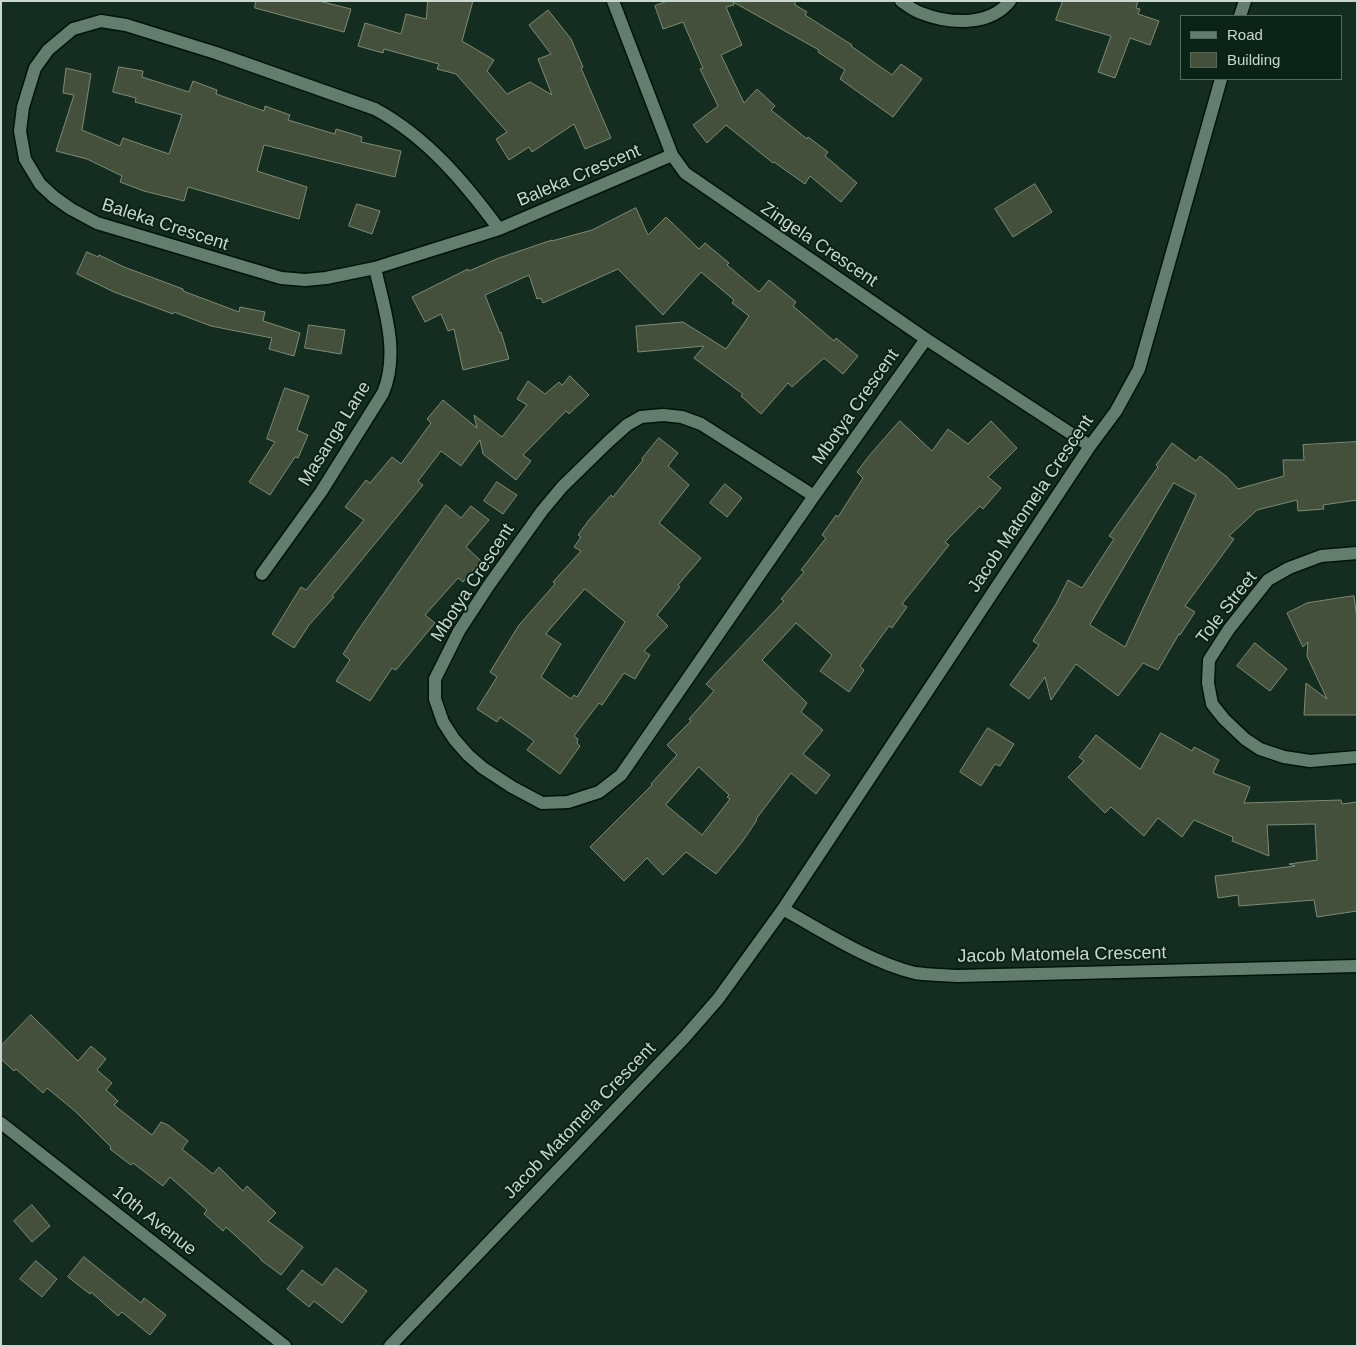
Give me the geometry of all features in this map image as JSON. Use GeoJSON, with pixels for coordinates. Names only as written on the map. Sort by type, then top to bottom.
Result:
{"type":"FeatureCollection","features":[{"type":"Feature","properties":{"kind":"street","name":"Zingela Crescent"},"geometry":{"type":"LineString","coordinates":[[614,1],[672,155],[685,173],[926,339],[1090,446]]}},
{"type":"Feature","properties":{"kind":"street"},"geometry":{"type":"LineString","coordinates":[[901,1],[920,13],[951,21],[984,20],[1006,6],[1010,1]]}},
{"type":"Feature","properties":{"kind":"street"},"geometry":{"type":"LineString","coordinates":[[1240,15],[1245,1]]}},
{"type":"Feature","properties":{"kind":"street","name":"Baleka Crescent"},"geometry":{"type":"LineString","coordinates":[[499,229],[475,196],[448,166],[394,119],[375,109],[216,53],[126,24],[102,21],[72,28],[48,50],[35,68],[23,107],[20,131],[26,160],[40,184],[71,209],[97,223],[281,278],[305,280],[326,278],[375,268],[499,229],[672,155]]}},
{"type":"Feature","properties":{"kind":"street","name":"Jacob Matomela Crescent"},"geometry":{"type":"LineString","coordinates":[[390,1346],[684,1038],[718,999],[783,909],[1090,446],[1116,411],[1138,369],[1221,80]]}},
{"type":"Feature","properties":{"kind":"street","name":"Masanga Lane"},"geometry":{"type":"LineString","coordinates":[[262,574],[321,492],[383,393],[388,380],[391,352],[389,330],[375,268]]}},
{"type":"Feature","properties":{"kind":"street","name":"Mbotya Crescent"},"geometry":{"type":"LineString","coordinates":[[814,496],[702,424],[682,417],[663,415],[642,417],[627,425],[562,487],[542,511],[459,631],[435,679],[435,699],[443,722],[454,739],[483,768],[512,787],[542,803],[568,802],[598,792],[621,775],[814,496],[926,339]]}},
{"type":"Feature","properties":{"kind":"street","name":"Tole Street"},"geometry":{"type":"LineString","coordinates":[[1357,553],[1321,556],[1289,568],[1268,580],[1229,629],[1209,660],[1208,683],[1212,704],[1224,719],[1245,739],[1260,749],[1284,757],[1310,761],[1357,757]]}},
{"type":"Feature","properties":{"kind":"street","name":"Jacob Matomela Crescent"},"geometry":{"type":"LineString","coordinates":[[783,909],[875,959],[916,973],[968,975],[1357,966]]}},
{"type":"Feature","properties":{"kind":"street","name":"10th Avenue"},"geometry":{"type":"LineString","coordinates":[[1,1123],[285,1346]]}},
{"type":"Feature","properties":{"kind":"building"},"geometry":{"type":"Polygon","coordinates":[[[256,1],[319,1],[351,9],[344,32],[255,8],[256,1]]]}},
{"type":"Feature","properties":{"kind":"building"},"geometry":{"type":"Polygon","coordinates":[[[428,1],[473,1],[462,41],[494,60],[487,71],[507,94],[530,82],[552,95],[538,59],[551,54],[529,25],[548,10],[571,39],[583,67],[581,68],[611,138],[585,149],[574,124],[532,152],[529,147],[509,160],[496,139],[507,132],[456,74],[437,69],[439,64],[384,49],[383,53],[358,46],[365,23],[401,34],[406,14],[426,19],[428,1]]]}},
{"type":"Feature","properties":{"kind":"building"},"geometry":{"type":"Polygon","coordinates":[[[668,1],[795,1],[795,5],[807,12],[805,15],[852,45],[892,75],[901,64],[922,79],[893,117],[840,79],[845,70],[818,52],[819,50],[733,2],[734,5],[726,7],[742,45],[721,55],[744,103],[757,89],[775,106],[771,110],[807,139],[808,137],[828,152],[825,156],[857,183],[841,202],[810,176],[805,184],[773,163],[726,125],[707,143],[693,125],[718,106],[700,69],[703,68],[683,22],[663,29],[655,6],[668,1]]]}},
{"type":"Feature","properties":{"kind":"building"},"geometry":{"type":"Polygon","coordinates":[[[1063,1],[1138,1],[1136,8],[1140,9],[1138,14],[1159,21],[1150,45],[1130,38],[1115,78],[1098,72],[1111,36],[1056,20],[1063,1]]]}},
{"type":"Feature","properties":{"kind":"building"},"geometry":{"type":"Polygon","coordinates":[[[119,67],[143,71],[142,77],[189,92],[193,81],[217,90],[216,94],[264,111],[265,106],[290,115],[288,120],[335,134],[336,129],[362,137],[361,142],[401,151],[395,177],[264,145],[257,171],[307,187],[299,219],[188,187],[184,201],[144,191],[120,182],[122,176],[87,159],[56,151],[74,95],[63,93],[66,68],[91,74],[82,130],[120,146],[123,138],[169,154],[182,115],[135,102],[136,98],[113,92],[119,67]]]}},
{"type":"Feature","properties":{"kind":"building"},"geometry":{"type":"Polygon","coordinates":[[[1035,184],[1052,212],[1013,237],[995,209],[1035,184]]]}},
{"type":"Feature","properties":{"kind":"building"},"geometry":{"type":"Polygon","coordinates":[[[357,204],[380,211],[372,234],[349,226],[357,204]]]}},
{"type":"Feature","properties":{"kind":"building"},"geometry":{"type":"Polygon","coordinates":[[[636,208],[648,235],[666,217],[699,249],[705,243],[729,263],[727,265],[759,292],[769,280],[796,302],[793,306],[834,341],[836,338],[858,356],[843,374],[824,358],[792,387],[788,383],[761,414],[741,396],[743,394],[694,358],[704,346],[638,352],[636,326],[683,322],[726,349],[749,316],[732,303],[734,300],[701,272],[663,315],[618,269],[543,303],[541,298],[537,299],[529,275],[485,295],[501,332],[509,359],[463,370],[454,329],[448,331],[441,314],[425,322],[412,297],[468,269],[469,271],[499,258],[552,240],[592,230],[636,208]]]}},
{"type":"Feature","properties":{"kind":"building"},"geometry":{"type":"Polygon","coordinates":[[[87,252],[98,257],[99,255],[124,267],[239,312],[240,307],[265,312],[263,321],[300,333],[294,356],[269,349],[272,338],[211,326],[174,312],[173,314],[114,292],[77,274],[87,252]]]}},
{"type":"Feature","properties":{"kind":"building"},"geometry":{"type":"Polygon","coordinates":[[[309,325],[345,330],[341,354],[305,348],[309,325]]]}},
{"type":"Feature","properties":{"kind":"building"},"geometry":{"type":"Polygon","coordinates":[[[570,376],[589,395],[569,414],[566,411],[523,455],[531,461],[516,480],[483,454],[480,440],[461,466],[441,451],[418,481],[423,485],[332,596],[334,597],[309,625],[294,648],[272,634],[301,587],[306,590],[364,520],[345,507],[366,480],[370,483],[392,457],[401,464],[431,423],[427,419],[443,400],[477,428],[474,415],[502,437],[527,405],[517,399],[528,381],[545,394],[559,382],[562,385],[570,376]]]}},
{"type":"Feature","properties":{"kind":"building"},"geometry":{"type":"Polygon","coordinates":[[[285,388],[309,396],[297,430],[308,435],[298,458],[295,457],[270,495],[249,482],[275,442],[267,439],[285,388]]]}},
{"type":"Feature","properties":{"kind":"building"},"geometry":{"type":"Polygon","coordinates":[[[900,421],[932,451],[948,429],[968,444],[991,421],[1017,448],[988,477],[1001,488],[983,509],[980,506],[945,542],[949,545],[902,604],[907,607],[892,628],[889,626],[860,666],[864,670],[849,692],[820,671],[832,655],[796,623],[762,660],[807,703],[801,712],[823,730],[803,754],[830,775],[816,794],[791,773],[756,819],[742,842],[716,874],[686,852],[663,875],[647,858],[624,881],[590,847],[652,785],[677,755],[667,745],[691,721],[689,719],[714,691],[706,684],[784,601],[781,599],[804,572],[801,570],[826,538],[822,535],[836,515],[838,517],[863,478],[857,472],[900,421]],[[699,767],[666,805],[702,835],[730,799],[727,797],[729,795],[699,767]]]}},
{"type":"Feature","properties":{"kind":"building"},"geometry":{"type":"Polygon","coordinates":[[[659,438],[678,453],[668,466],[689,485],[659,523],[701,558],[678,585],[680,587],[657,615],[668,626],[644,651],[650,655],[635,679],[624,673],[602,705],[599,703],[574,736],[578,739],[577,743],[580,746],[560,774],[527,750],[534,741],[500,717],[497,722],[477,709],[497,677],[490,672],[519,625],[555,584],[553,582],[581,551],[574,547],[581,537],[578,535],[611,495],[613,497],[659,438]],[[585,589],[546,634],[561,644],[541,677],[571,699],[574,695],[577,697],[625,622],[585,589]]]}},
{"type":"Feature","properties":{"kind":"building"},"geometry":{"type":"Polygon","coordinates":[[[1357,442],[1357,500],[1323,505],[1324,509],[1298,511],[1297,500],[1257,510],[1229,536],[1234,539],[1185,606],[1195,612],[1179,634],[1158,670],[1143,663],[1118,696],[1076,664],[1051,700],[1045,677],[1029,699],[1010,685],[1039,645],[1033,641],[1056,604],[1068,580],[1082,588],[1114,539],[1109,536],[1158,467],[1156,465],[1172,443],[1196,461],[1200,456],[1227,477],[1238,489],[1284,476],[1283,460],[1304,460],[1303,445],[1357,442]],[[1174,483],[1090,625],[1125,647],[1196,495],[1174,483]]]}},
{"type":"Feature","properties":{"kind":"building"},"geometry":{"type":"Polygon","coordinates":[[[497,482],[517,495],[503,514],[484,501],[497,482]]]}},
{"type":"Feature","properties":{"kind":"building"},"geometry":{"type":"Polygon","coordinates":[[[725,484],[742,498],[727,517],[710,503],[725,484]]]}},
{"type":"Feature","properties":{"kind":"building"},"geometry":{"type":"Polygon","coordinates":[[[446,505],[461,518],[471,506],[489,520],[466,547],[481,561],[463,582],[458,578],[425,615],[435,623],[396,670],[392,668],[370,701],[336,681],[350,660],[343,654],[446,505]]]}},
{"type":"Feature","properties":{"kind":"building"},"geometry":{"type":"Polygon","coordinates":[[[1354,596],[1357,619],[1357,715],[1304,715],[1306,683],[1327,699],[1307,656],[1308,642],[1303,647],[1287,613],[1307,603],[1354,596]]]}},
{"type":"Feature","properties":{"kind":"building"},"geometry":{"type":"Polygon","coordinates":[[[1255,643],[1287,669],[1270,691],[1237,666],[1255,643]]]}},
{"type":"Feature","properties":{"kind":"building"},"geometry":{"type":"Polygon","coordinates":[[[988,728],[1014,744],[1000,766],[995,764],[981,786],[960,772],[988,728]]]}},
{"type":"Feature","properties":{"kind":"building"},"geometry":{"type":"Polygon","coordinates":[[[1161,733],[1192,751],[1194,747],[1219,760],[1213,773],[1250,787],[1244,803],[1341,800],[1342,804],[1357,802],[1357,911],[1317,917],[1314,900],[1239,906],[1238,895],[1218,898],[1215,876],[1295,866],[1289,864],[1317,860],[1315,824],[1267,825],[1269,856],[1232,841],[1233,837],[1194,820],[1182,837],[1158,818],[1144,836],[1111,807],[1105,813],[1068,777],[1084,761],[1079,757],[1096,735],[1140,769],[1161,733]]]}},
{"type":"Feature","properties":{"kind":"building"},"geometry":{"type":"Polygon","coordinates":[[[31,1015],[78,1061],[91,1046],[106,1059],[97,1070],[112,1083],[106,1090],[118,1101],[114,1105],[152,1135],[161,1122],[168,1125],[188,1141],[182,1149],[213,1174],[219,1167],[243,1191],[247,1186],[276,1213],[268,1221],[303,1247],[281,1275],[261,1260],[226,1227],[223,1231],[204,1214],[207,1210],[170,1177],[163,1186],[133,1163],[131,1165],[110,1149],[111,1147],[75,1111],[47,1088],[43,1093],[16,1069],[14,1071],[1,1059],[1,1046],[31,1015]]]}},
{"type":"Feature","properties":{"kind":"building"},"geometry":{"type":"Polygon","coordinates":[[[32,1205],[50,1226],[32,1242],[14,1221],[32,1205]]]}},
{"type":"Feature","properties":{"kind":"building"},"geometry":{"type":"Polygon","coordinates":[[[84,1257],[141,1303],[144,1298],[166,1315],[150,1335],[122,1312],[118,1316],[91,1292],[90,1294],[68,1277],[84,1257]]]}},
{"type":"Feature","properties":{"kind":"building"},"geometry":{"type":"Polygon","coordinates":[[[36,1261],[57,1279],[42,1297],[20,1279],[36,1261]]]}},
{"type":"Feature","properties":{"kind":"building"},"geometry":{"type":"Polygon","coordinates":[[[336,1268],[367,1291],[342,1323],[314,1301],[309,1307],[287,1289],[302,1270],[322,1285],[336,1268]]]}}]}
